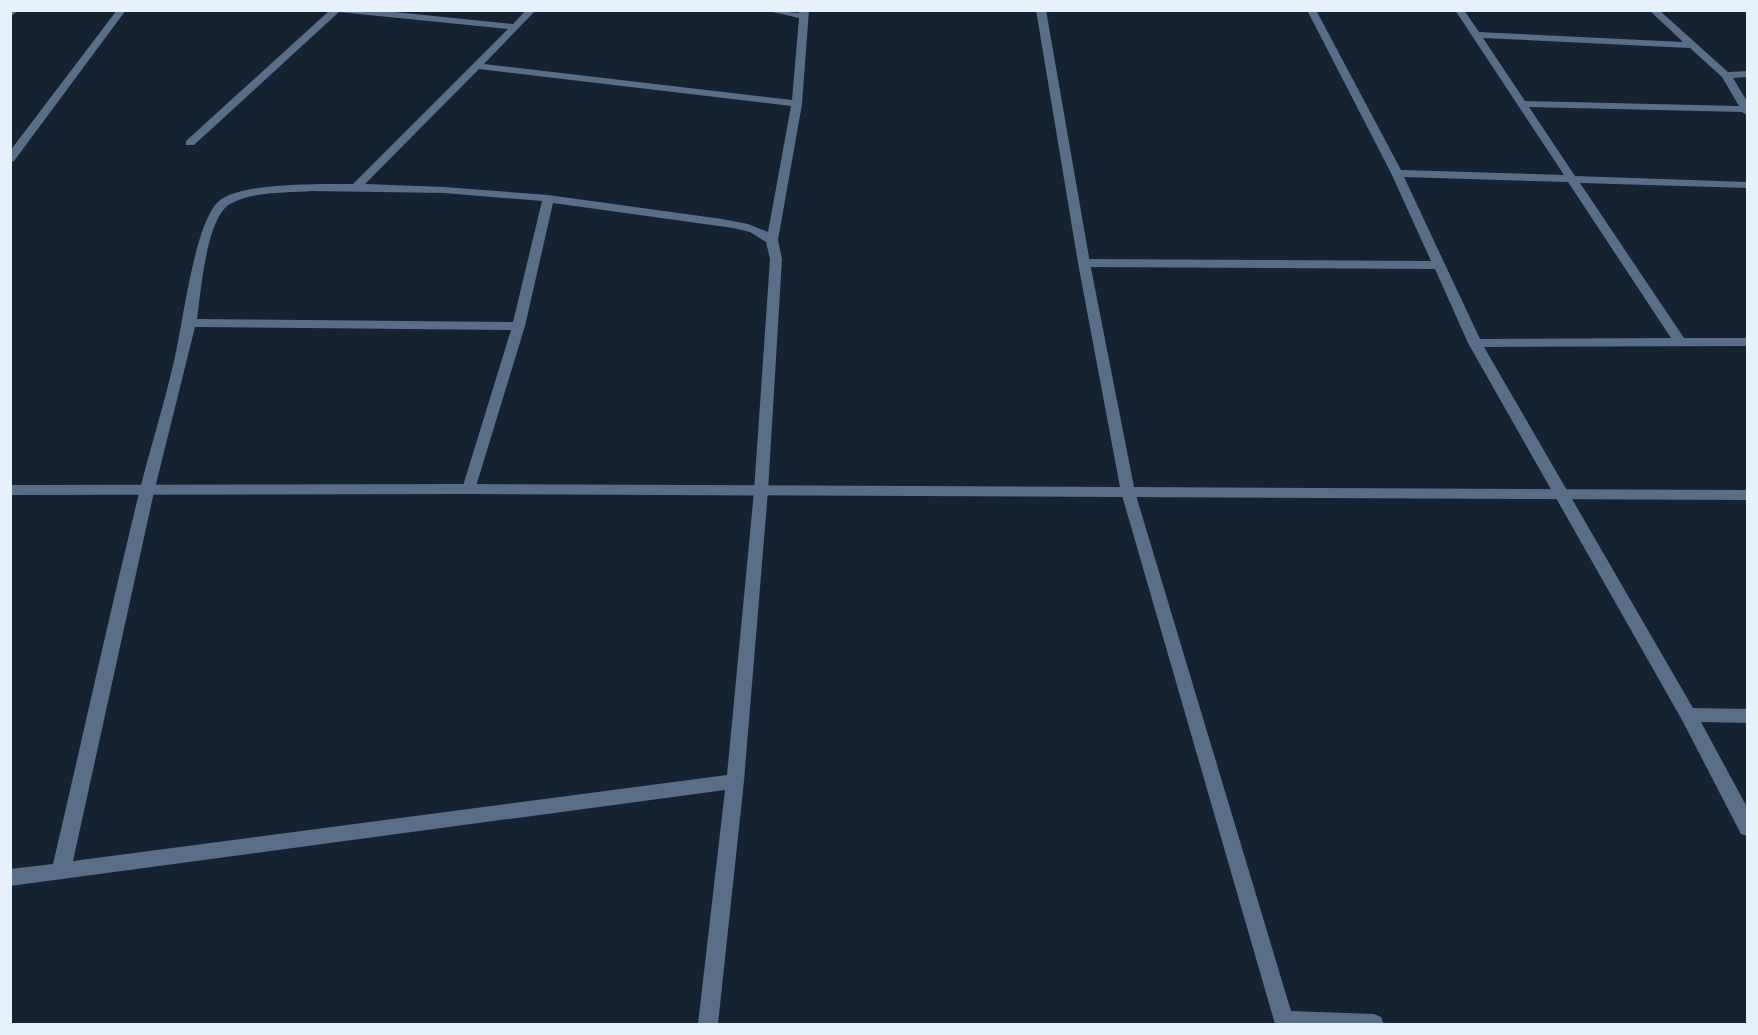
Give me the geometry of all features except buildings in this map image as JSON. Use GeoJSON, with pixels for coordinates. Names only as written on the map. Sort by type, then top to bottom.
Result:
{"type":"FeatureCollection","features":[{"type":"Feature","properties":{"kind":"street"},"geometry":{"type":"LineString","coordinates":[[10,14],[15,10]]}},
{"type":"Feature","properties":{"kind":"street"},"geometry":{"type":"LineString","coordinates":[[10,159],[122,10]]}},
{"type":"Feature","properties":{"kind":"street"},"geometry":{"type":"LineString","coordinates":[[190,143],[336,10]]}},
{"type":"Feature","properties":{"kind":"street"},"geometry":{"type":"LineString","coordinates":[[341,10],[517,27]]}},
{"type":"Feature","properties":{"kind":"street"},"geometry":{"type":"LineString","coordinates":[[355,188],[532,10]]}},
{"type":"Feature","properties":{"kind":"street"},"geometry":{"type":"LineString","coordinates":[[708,1024],[735,781],[760,491],[776,259],[772,240],[797,104],[804,13],[768,10]]}},
{"type":"Feature","properties":{"kind":"street"},"geometry":{"type":"LineString","coordinates":[[1041,10],[1084,263],[1128,492],[1285,1023],[1374,1024]]}},
{"type":"Feature","properties":{"kind":"street"},"geometry":{"type":"LineString","coordinates":[[1311,10],[1397,173],[1475,342],[1688,715],[1748,828]]}},
{"type":"Feature","properties":{"kind":"street"},"geometry":{"type":"LineString","coordinates":[[1459,10],[1681,343]]}},
{"type":"Feature","properties":{"kind":"street"},"geometry":{"type":"LineString","coordinates":[[1653,10],[1726,75],[1746,111]]}},
{"type":"Feature","properties":{"kind":"street"},"geometry":{"type":"LineString","coordinates":[[1477,35],[1693,45]]}},
{"type":"Feature","properties":{"kind":"street"},"geometry":{"type":"LineString","coordinates":[[475,66],[797,104]]}},
{"type":"Feature","properties":{"kind":"street"},"geometry":{"type":"LineString","coordinates":[[1726,75],[1748,74]]}},
{"type":"Feature","properties":{"kind":"street"},"geometry":{"type":"LineString","coordinates":[[1520,104],[1746,111]]}},
{"type":"Feature","properties":{"kind":"street"},"geometry":{"type":"LineString","coordinates":[[1397,173],[1748,185]]}},
{"type":"Feature","properties":{"kind":"street"},"geometry":{"type":"LineString","coordinates":[[62,871],[148,490],[190,323],[200,260],[211,222],[222,204],[242,194],[268,190],[355,188],[442,190],[548,198],[735,225],[762,232],[772,240]]}},
{"type":"Feature","properties":{"kind":"street"},"geometry":{"type":"LineString","coordinates":[[469,489],[519,326],[548,198]]}},
{"type":"Feature","properties":{"kind":"street"},"geometry":{"type":"LineString","coordinates":[[1084,263],[1438,265]]}},
{"type":"Feature","properties":{"kind":"street"},"geometry":{"type":"LineString","coordinates":[[190,323],[519,326]]}},
{"type":"Feature","properties":{"kind":"street"},"geometry":{"type":"LineString","coordinates":[[1475,342],[1748,342]]}},
{"type":"Feature","properties":{"kind":"street"},"geometry":{"type":"LineString","coordinates":[[10,490],[469,489],[1748,495]]}},
{"type":"Feature","properties":{"kind":"street"},"geometry":{"type":"LineString","coordinates":[[1688,715],[1748,716]]}},
{"type":"Feature","properties":{"kind":"street"},"geometry":{"type":"LineString","coordinates":[[10,878],[735,781]]}}]}
